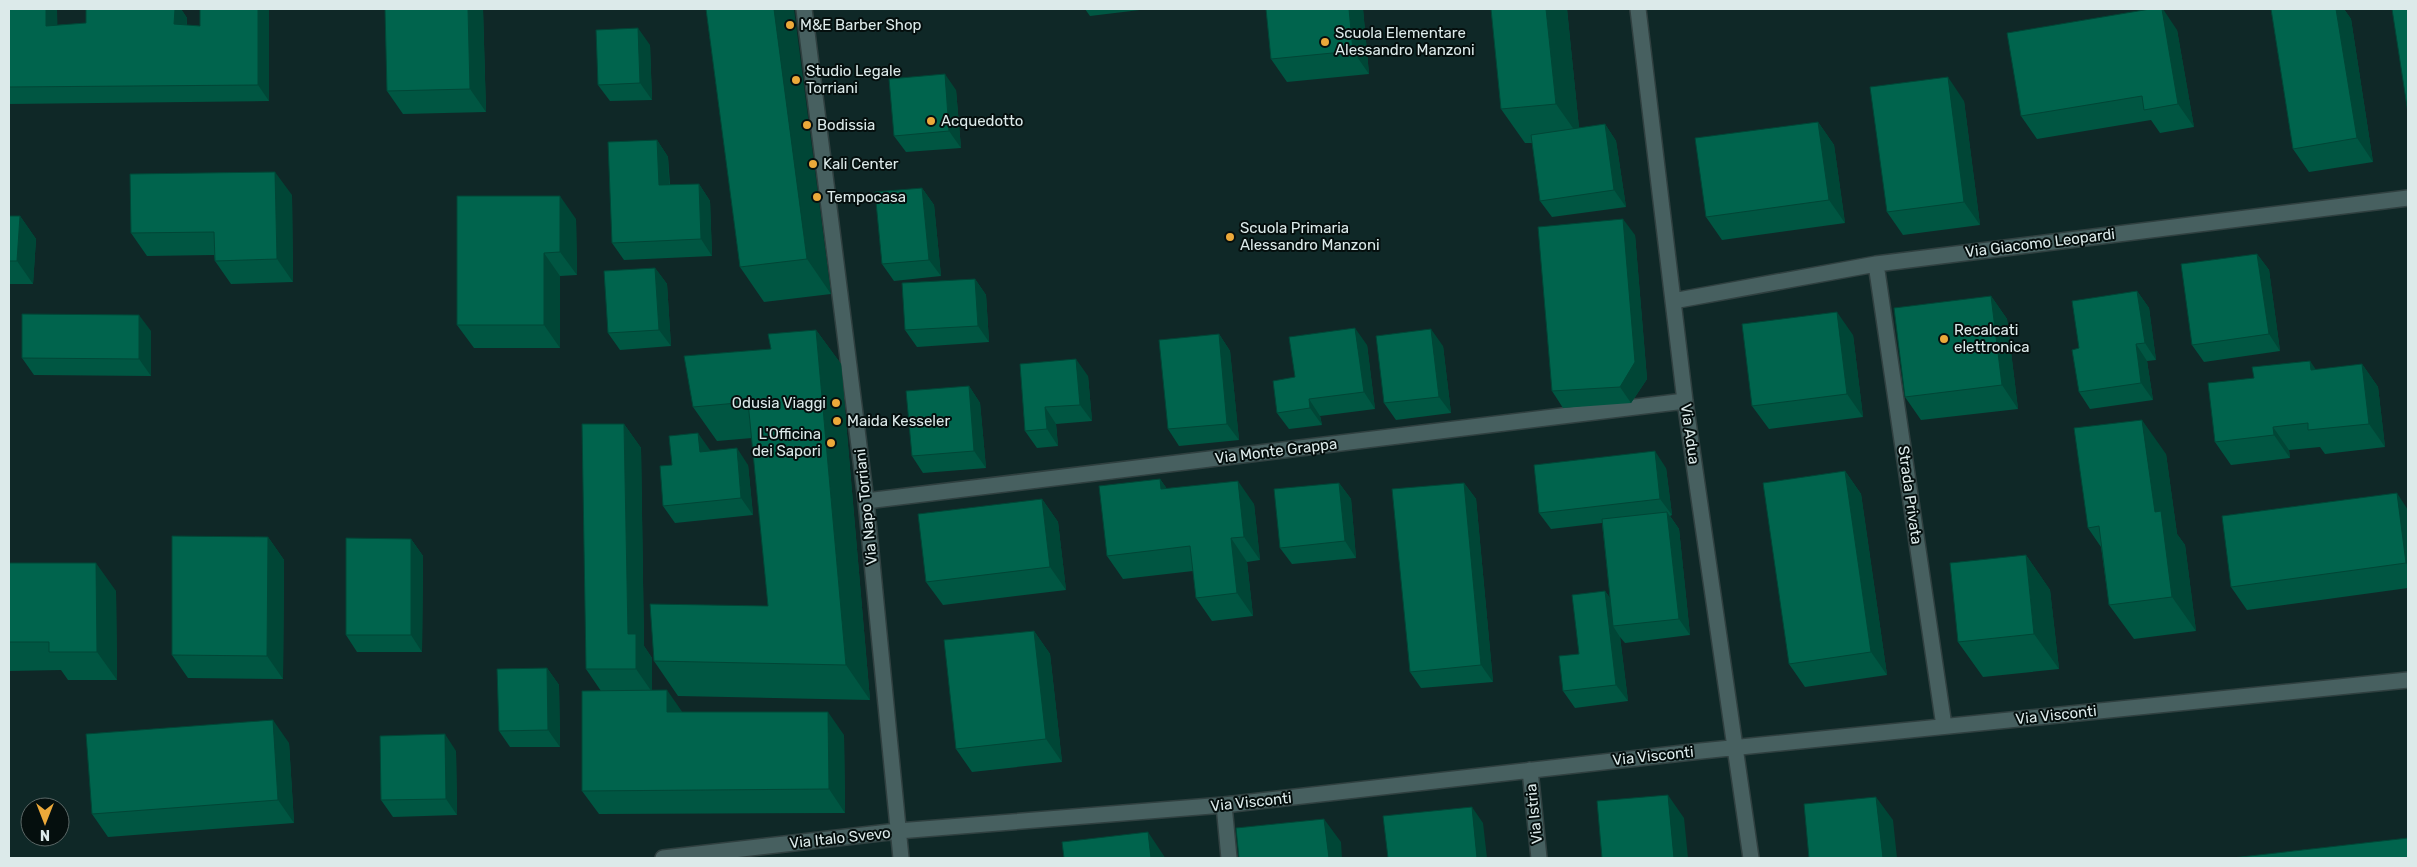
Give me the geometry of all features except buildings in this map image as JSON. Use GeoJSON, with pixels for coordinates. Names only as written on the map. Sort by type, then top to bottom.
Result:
{"type":"FeatureCollection","features":[{"type":"Feature","properties":{"kind":"street","name":"Via Napo Torriani"},"geometry":{"type":"LineString","coordinates":[[804,9],[866,501],[901,858]]}},
{"type":"Feature","properties":{"kind":"street","name":"Via Adua"},"geometry":{"type":"LineString","coordinates":[[1638,9],[1685,401],[1751,858]]}},
{"type":"Feature","properties":{"kind":"street","name":"Via Giacomo Leopardi"},"geometry":{"type":"LineString","coordinates":[[1673,300],[1876,264],[2408,198]]}},
{"type":"Feature","properties":{"kind":"street","name":"Strada Privata"},"geometry":{"type":"LineString","coordinates":[[1876,264],[1944,726]]}},
{"type":"Feature","properties":{"kind":"street","name":"Via Monte Grappa"},"geometry":{"type":"LineString","coordinates":[[866,501],[1685,401]]}},
{"type":"Feature","properties":{"kind":"street","name":"Via Visconti"},"geometry":{"type":"LineString","coordinates":[[898,831],[1224,805],[1944,726],[2408,680]]}},
{"type":"Feature","properties":{"kind":"street","name":"Via Istria"},"geometry":{"type":"LineString","coordinates":[[1530,770],[1539,858]]}},
{"type":"Feature","properties":{"kind":"street"},"geometry":{"type":"LineString","coordinates":[[1224,805],[1229,858]]}},
{"type":"Feature","properties":{"kind":"street","name":"Via Italo Svevo"},"geometry":{"type":"LineString","coordinates":[[663,858],[898,831]]}},
{"type":"Feature","properties":{"kind":"place","name":"M&E Barber Shop"},"geometry":{"type":"Point","coordinates":[790,25]}},
{"type":"Feature","properties":{"kind":"place","name":"Scuola Elementare Alessandro Manzoni"},"geometry":{"type":"Point","coordinates":[1325,42]}},
{"type":"Feature","properties":{"kind":"place","name":"Studio Legale Torriani"},"geometry":{"type":"Point","coordinates":[796,80]}},
{"type":"Feature","properties":{"kind":"place","name":"Acquedotto"},"geometry":{"type":"Point","coordinates":[931,121]}},
{"type":"Feature","properties":{"kind":"place","name":"Bodissia"},"geometry":{"type":"Point","coordinates":[807,125]}},
{"type":"Feature","properties":{"kind":"place","name":"Kali Center"},"geometry":{"type":"Point","coordinates":[813,164]}},
{"type":"Feature","properties":{"kind":"place","name":"Tempocasa"},"geometry":{"type":"Point","coordinates":[817,197]}},
{"type":"Feature","properties":{"kind":"place","name":"Scuola Primaria Alessandro Manzoni"},"geometry":{"type":"Point","coordinates":[1230,237]}},
{"type":"Feature","properties":{"kind":"place","name":"Recalcati elettronica"},"geometry":{"type":"Point","coordinates":[1944,339]}},
{"type":"Feature","properties":{"kind":"place","name":"Odusia Viaggi"},"geometry":{"type":"Point","coordinates":[836,403]}},
{"type":"Feature","properties":{"kind":"place","name":"Maida Kesseler"},"geometry":{"type":"Point","coordinates":[837,421]}},
{"type":"Feature","properties":{"kind":"place","name":"L'Officina dei Sapori"},"geometry":{"type":"Point","coordinates":[831,443]}}]}
